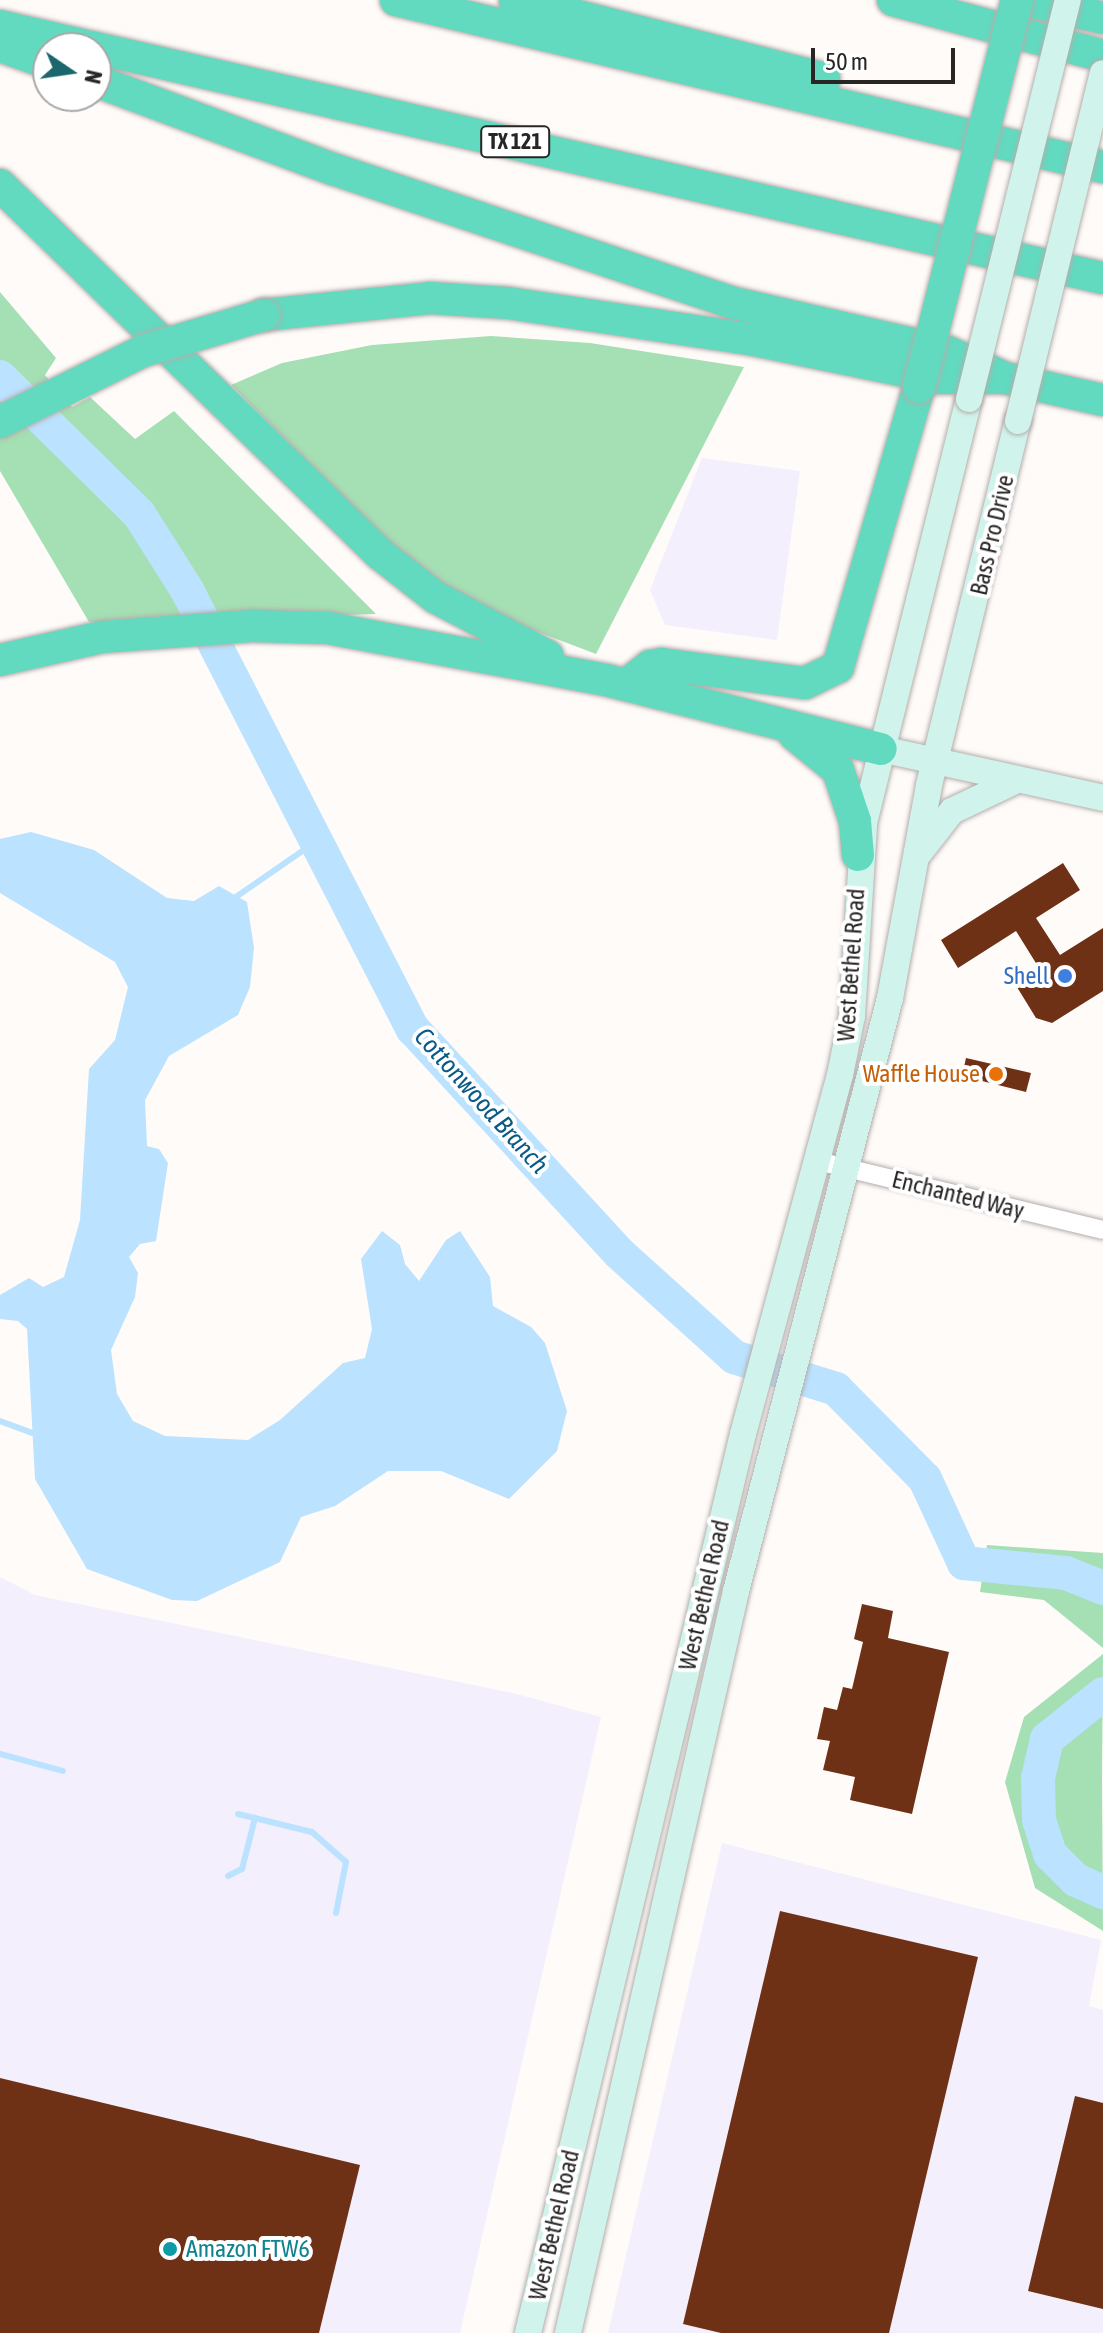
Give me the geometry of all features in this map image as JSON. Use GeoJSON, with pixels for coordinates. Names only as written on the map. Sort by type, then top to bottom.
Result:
{"type":"FeatureCollection","features":[{"type":"Feature","properties":{"kind":"highway"},"geometry":{"type":"LineString","coordinates":[[396,0],[1103,167]]}},
{"type":"Feature","properties":{"kind":"highway"},"geometry":{"type":"LineString","coordinates":[[515,0],[870,90],[960,133]]}},
{"type":"Feature","properties":{"kind":"highway"},"geometry":{"type":"LineString","coordinates":[[893,0],[1103,56]]}},
{"type":"Feature","properties":{"kind":"highway"},"geometry":{"type":"LineString","coordinates":[[618,683],[650,666],[662,664],[805,683],[838,667],[919,387],[1017,0]]}},
{"type":"Feature","properties":{"kind":"highway"},"geometry":{"type":"LineString","coordinates":[[1024,0],[1103,18]]}},
{"type":"Feature","properties":{"kind":"highway","name":"TX 121"},"geometry":{"type":"LineString","coordinates":[[0,26],[32,33]]}},
{"type":"Feature","properties":{"kind":"highway"},"geometry":{"type":"LineString","coordinates":[[0,46],[32,57]]}},
{"type":"Feature","properties":{"kind":"highway","name":"TX 121"},"geometry":{"type":"LineString","coordinates":[[112,52],[1097,279]]}},
{"type":"Feature","properties":{"kind":"highway"},"geometry":{"type":"LineString","coordinates":[[112,87],[333,169],[730,302],[948,352],[1005,378],[1103,400]]}},
{"type":"Feature","properties":{"kind":"highway"},"geometry":{"type":"LineString","coordinates":[[0,185],[380,554],[435,597],[487,627],[618,683]]}},
{"type":"Feature","properties":{"kind":"highway"},"geometry":{"type":"LineString","coordinates":[[0,422],[143,351],[264,315],[430,298],[508,303],[750,339],[938,378],[1005,378]]}},
{"type":"Feature","properties":{"kind":"highway"},"geometry":{"type":"LineString","coordinates":[[0,660],[102,637],[286,625],[377,633],[618,683],[881,749]]}},
{"type":"Feature","properties":{"kind":"highway"},"geometry":{"type":"LineString","coordinates":[[781,725],[838,770],[855,821],[858,855]]}},
{"type":"Feature","properties":{"kind":"main road"},"geometry":{"type":"LineString","coordinates":[[858,855],[881,749],[1068,0]]}},
{"type":"Feature","properties":{"kind":"main road","name":"Bass Pro Drive"},"geometry":{"type":"LineString","coordinates":[[890,998],[935,760],[1103,73]]}},
{"type":"Feature","properties":{"kind":"main road"},"geometry":{"type":"LineString","coordinates":[[881,749],[1103,798]]}},
{"type":"Feature","properties":{"kind":"main road"},"geometry":{"type":"LineString","coordinates":[[915,858],[952,811],[1017,780]]}},
{"type":"Feature","properties":{"kind":"main road","name":"West Bethel Road"},"geometry":{"type":"LineString","coordinates":[[528,2333],[743,1434],[852,1016],[858,855]]}},
{"type":"Feature","properties":{"kind":"main road","name":"West Bethel Road"},"geometry":{"type":"LineString","coordinates":[[568,2333],[775,1443],[890,998]]}},
{"type":"Feature","properties":{"kind":"main road"},"geometry":{"type":"LineString","coordinates":[[645,1843],[678,1851]]}},
{"type":"Feature","properties":{"kind":"street","name":"Enchanted Way"},"geometry":{"type":"LineString","coordinates":[[814,1160],[1103,1230]]}},
{"type":"Feature","properties":{"kind":"shaded area"},"geometry":{"type":"Polygon","coordinates":[[[702,458],[800,471],[777,640],[665,625],[650,590],[702,458]]]}},
{"type":"Feature","properties":{"kind":"shaded area"},"geometry":{"type":"Polygon","coordinates":[[[0,1577],[35,1595],[513,1693],[601,1717],[460,2333],[0,2333],[0,1577]]]}},
{"type":"Feature","properties":{"kind":"shaded area"},"geometry":{"type":"Polygon","coordinates":[[[722,1843],[1101,1940],[1089,2006],[1103,2010],[1103,2333],[608,2333],[722,1843]]]}},
{"type":"Feature","properties":{"kind":"green space"},"geometry":{"type":"Polygon","coordinates":[[[0,292],[56,358],[45,375],[72,407],[90,397],[135,439],[174,411],[376,614],[89,622],[0,471],[0,292]]]}},
{"type":"Feature","properties":{"kind":"green space"},"geometry":{"type":"Polygon","coordinates":[[[491,336],[590,343],[744,367],[596,654],[467,605],[411,565],[231,385],[282,363],[372,345],[491,336]]]}},
{"type":"Feature","properties":{"kind":"green space"},"geometry":{"type":"Polygon","coordinates":[[[987,1545],[1103,1553],[1103,1648],[1044,1600],[980,1592],[987,1545]]]}},
{"type":"Feature","properties":{"kind":"green space"},"geometry":{"type":"Polygon","coordinates":[[[1103,1654],[1103,1931],[1035,1888],[1005,1782],[1024,1717],[1103,1654]]]}},
{"type":"Feature","properties":{"kind":"water"},"geometry":{"type":"Polygon","coordinates":[[[31,832],[94,850],[167,898],[194,901],[219,886],[247,902],[254,948],[250,987],[238,1015],[169,1056],[145,1100],[147,1146],[159,1149],[168,1163],[156,1241],[140,1244],[129,1257],[138,1273],[135,1297],[111,1350],[117,1394],[133,1421],[165,1436],[248,1440],[280,1420],[343,1363],[365,1358],[372,1329],[361,1259],[382,1231],[400,1245],[405,1264],[419,1281],[446,1240],[460,1231],[490,1277],[493,1306],[531,1327],[545,1343],[567,1411],[557,1451],[509,1499],[441,1471],[388,1471],[335,1506],[301,1517],[280,1562],[197,1601],[172,1600],[87,1569],[35,1479],[27,1329],[18,1321],[0,1319],[0,1295],[29,1278],[43,1287],[64,1277],[80,1220],[89,1069],[115,1040],[128,987],[115,962],[0,893],[0,839],[31,832]]]}},
{"type":"Feature","properties":{"kind":"building"},"geometry":{"type":"Polygon","coordinates":[[[1063,863],[1080,890],[1036,918],[1060,955],[1103,928],[1103,991],[1052,1023],[1036,1018],[1015,984],[1039,968],[1016,931],[958,968],[941,940],[1063,863]]]}},
{"type":"Feature","properties":{"kind":"building","name":"Waffle House"},"geometry":{"type":"Polygon","coordinates":[[[966,1058],[1031,1073],[1026,1092],[962,1076],[966,1058]]]}},
{"type":"Feature","properties":{"kind":"building"},"geometry":{"type":"Polygon","coordinates":[[[862,1604],[893,1611],[888,1638],[949,1652],[912,1814],[850,1800],[855,1777],[823,1770],[830,1741],[817,1739],[824,1707],[837,1710],[843,1687],[852,1689],[863,1642],[854,1639],[862,1604]]]}},
{"type":"Feature","properties":{"kind":"building"},"geometry":{"type":"Polygon","coordinates":[[[780,1911],[978,1957],[889,2333],[721,2333],[683,2324],[780,1911]]]}},
{"type":"Feature","properties":{"kind":"building","name":"Amazon FTW6"},"geometry":{"type":"Polygon","coordinates":[[[0,2078],[360,2165],[319,2333],[0,2333],[0,2078]]]}},
{"type":"Feature","properties":{"kind":"building"},"geometry":{"type":"Polygon","coordinates":[[[1075,2096],[1103,2103],[1103,2309],[1028,2291],[1075,2096]]]}},
{"type":"Feature","properties":{"kind":"waterway","name":"Cottonwood Branch"},"geometry":{"type":"LineString","coordinates":[[0,377],[139,514],[187,590],[413,1029],[619,1253],[734,1357],[836,1389],[925,1479],[964,1563],[1066,1573],[1103,1588]]}},
{"type":"Feature","properties":{"kind":"waterway"},"geometry":{"type":"LineString","coordinates":[[230,901],[314,843]]}},
{"type":"Feature","properties":{"kind":"waterway"},"geometry":{"type":"LineString","coordinates":[[0,1421],[38,1435]]}},
{"type":"Feature","properties":{"kind":"waterway","name":"Cottonwood Branch"},"geometry":{"type":"LineString","coordinates":[[1103,1694],[1047,1739],[1038,1778],[1039,1820],[1050,1854],[1076,1880],[1103,1892]]}},
{"type":"Feature","properties":{"kind":"waterway"},"geometry":{"type":"LineString","coordinates":[[0,1754],[63,1771]]}},
{"type":"Feature","properties":{"kind":"waterway"},"geometry":{"type":"LineString","coordinates":[[238,1814],[312,1832],[346,1862],[336,1913]]}},
{"type":"Feature","properties":{"kind":"waterway"},"geometry":{"type":"LineString","coordinates":[[228,1876],[242,1869],[255,1818]]}},
{"type":"Feature","properties":{"kind":"place","name":"Shell"},"geometry":{"type":"Point","coordinates":[1065,976]}},
{"type":"Feature","properties":{"kind":"place","name":"Waffle House"},"geometry":{"type":"Point","coordinates":[996,1074]}},
{"type":"Feature","properties":{"kind":"place","name":"Amazon FTW6"},"geometry":{"type":"Point","coordinates":[170,2249]}}]}
